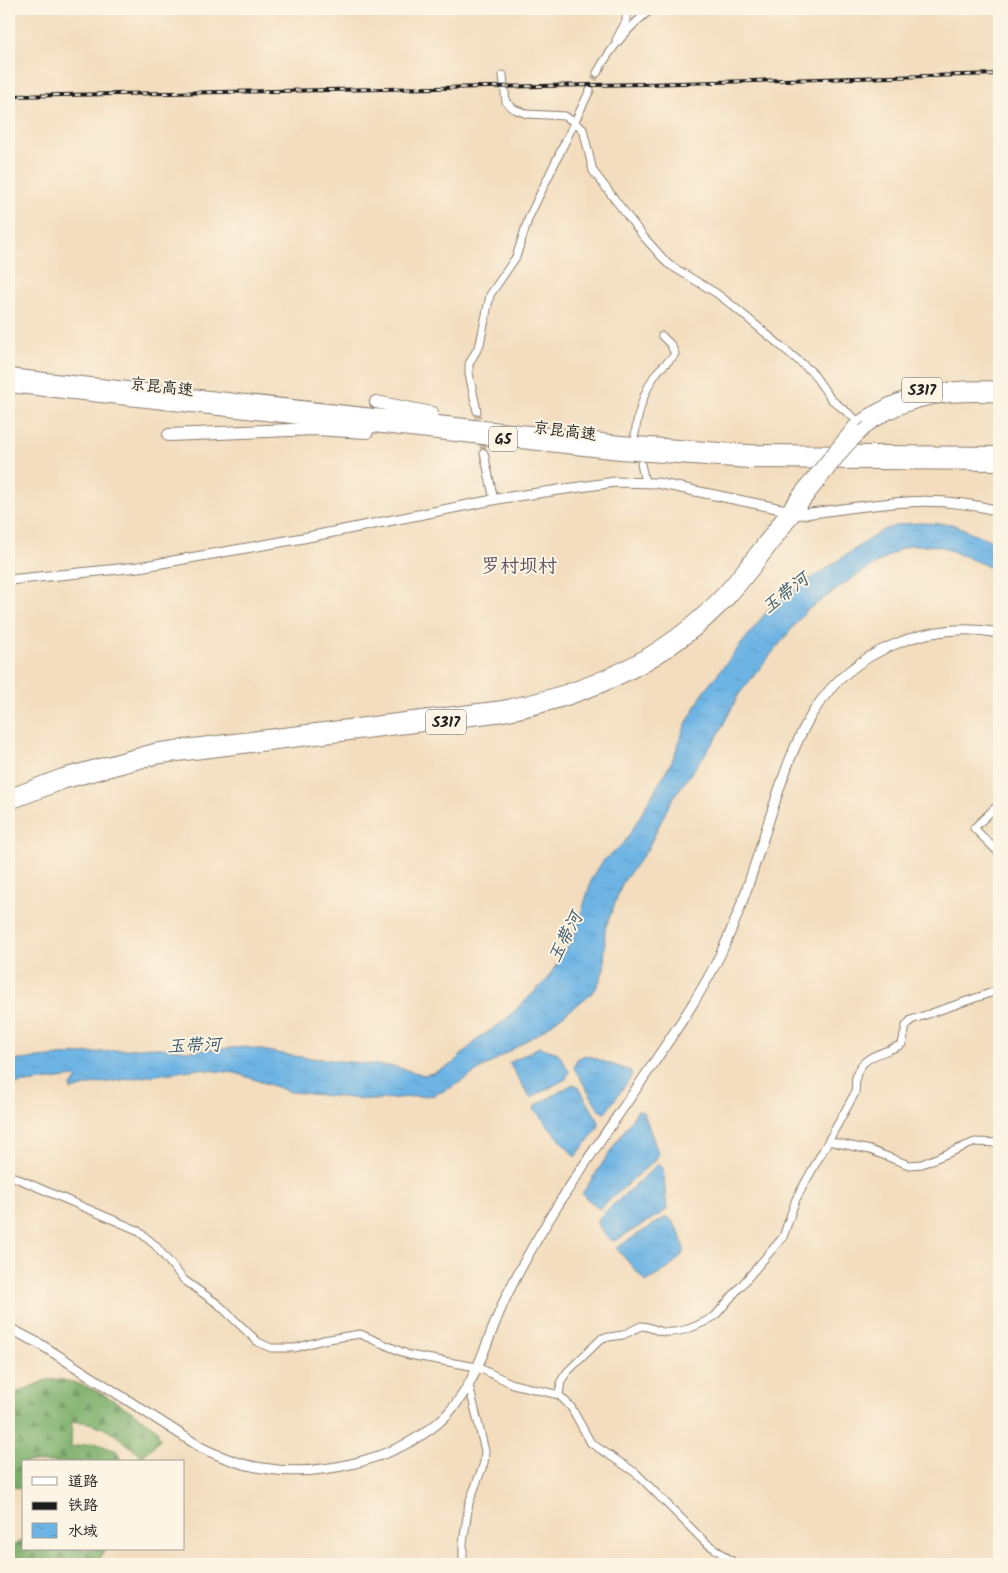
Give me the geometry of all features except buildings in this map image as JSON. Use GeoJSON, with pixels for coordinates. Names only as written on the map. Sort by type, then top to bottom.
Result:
{"type":"FeatureCollection","features":[{"type":"Feature","properties":{"kind":"highway","name":"京昆高速"},"geometry":{"type":"LineString","coordinates":[[9,375],[621,442],[749,451],[999,453]]}},
{"type":"Feature","properties":{"kind":"highway","name":"京昆高速"},"geometry":{"type":"LineString","coordinates":[[9,386],[620,453],[749,462],[999,464]]}},
{"type":"Feature","properties":{"kind":"highway"},"geometry":{"type":"LineString","coordinates":[[376,402],[558,435]]}},
{"type":"Feature","properties":{"kind":"highway"},"geometry":{"type":"LineString","coordinates":[[170,435],[314,429],[508,440]]}},
{"type":"Feature","properties":{"kind":"main road","name":"S317"},"geometry":{"type":"LineString","coordinates":[[9,804],[64,783],[157,758],[500,716],[540,708],[594,691],[643,668],[674,647],[709,619],[740,587],[790,513],[860,425],[884,406],[923,390],[954,386],[999,387]]}},
{"type":"Feature","properties":{"kind":"main road","name":"S317"},"geometry":{"type":"LineString","coordinates":[[860,425],[925,399],[955,395],[999,396]]}},
{"type":"Feature","properties":{"kind":"main road","name":"S317"},"geometry":{"type":"LineString","coordinates":[[9,795],[61,775],[156,749],[498,707],[538,699],[591,683],[638,661],[703,612],[733,581],[790,513]]}},
{"type":"Feature","properties":{"kind":"street"},"geometry":{"type":"LineString","coordinates":[[614,48],[626,21],[626,9]]}},
{"type":"Feature","properties":{"kind":"street"},"geometry":{"type":"LineString","coordinates":[[597,73],[614,48],[638,20],[652,9]]}},
{"type":"Feature","properties":{"kind":"street"},"geometry":{"type":"LineString","coordinates":[[503,75],[506,102],[514,109],[527,114],[565,116],[575,122],[584,132],[593,171],[643,236],[668,264],[716,293],[812,372],[831,399],[860,425]]}},
{"type":"Feature","properties":{"kind":"street"},"geometry":{"type":"LineString","coordinates":[[477,411],[469,374],[469,364],[480,344],[490,296],[516,257],[529,217],[590,90]]}},
{"type":"Feature","properties":{"kind":"street"},"geometry":{"type":"LineString","coordinates":[[635,434],[638,415],[645,394],[656,373],[675,354],[673,347],[662,336]]}},
{"type":"Feature","properties":{"kind":"street"},"geometry":{"type":"LineString","coordinates":[[484,453],[494,500]]}},
{"type":"Feature","properties":{"kind":"street"},"geometry":{"type":"LineString","coordinates":[[641,464],[645,482]]}},
{"type":"Feature","properties":{"kind":"street"},"geometry":{"type":"LineString","coordinates":[[9,580],[139,567],[310,537],[494,500],[615,482],[645,482],[790,513],[873,504],[947,500],[999,511]]}},
{"type":"Feature","properties":{"kind":"street"},"geometry":{"type":"LineString","coordinates":[[9,1328],[40,1344],[202,1448],[229,1460],[263,1469],[288,1471],[327,1467],[361,1460],[398,1446],[421,1434],[440,1420],[459,1401],[469,1385],[507,1295],[539,1238],[678,1026],[717,961],[736,916],[793,750],[814,710],[840,678],[852,668],[897,644],[931,632],[948,630],[971,629],[999,633]]}},
{"type":"Feature","properties":{"kind":"street"},"geometry":{"type":"LineString","coordinates":[[999,804],[974,828],[999,853]]}},
{"type":"Feature","properties":{"kind":"street"},"geometry":{"type":"LineString","coordinates":[[558,1395],[561,1381],[567,1372],[602,1338],[623,1335],[641,1326],[664,1332],[680,1332],[702,1324],[715,1316],[782,1237],[796,1199],[855,1093],[856,1077],[867,1059],[902,1044],[906,1026],[911,1020],[999,990]]}},
{"type":"Feature","properties":{"kind":"street"},"geometry":{"type":"LineString","coordinates":[[828,1141],[870,1150],[913,1165],[922,1164],[975,1142],[999,1143]]}},
{"type":"Feature","properties":{"kind":"street"},"geometry":{"type":"LineString","coordinates":[[9,1174],[137,1230],[155,1245],[184,1280],[218,1304],[258,1342],[271,1348],[292,1349],[331,1338],[360,1334],[409,1355],[477,1366],[513,1384],[558,1395],[571,1407],[591,1443],[636,1474],[705,1542],[736,1564]]}},
{"type":"Feature","properties":{"kind":"street"},"geometry":{"type":"LineString","coordinates":[[463,1564],[463,1543],[469,1504],[486,1451],[469,1385]]}},
{"type":"Feature","properties":{"kind":"green space"},"geometry":{"type":"Polygon","coordinates":[[[57,1379],[71,1382],[97,1391],[157,1429],[160,1440],[142,1457],[118,1437],[101,1427],[82,1422],[72,1422],[71,1447],[95,1443],[117,1451],[121,1460],[22,1460],[22,1489],[9,1486],[9,1393],[14,1394],[46,1380],[57,1379]]]}},
{"type":"Feature","properties":{"kind":"green space"},"geometry":{"type":"Polygon","coordinates":[[[22,1539],[22,1550],[105,1550],[98,1564],[9,1564],[9,1549],[22,1539]]]}},
{"type":"Feature","properties":{"kind":"water"},"geometry":{"type":"Polygon","coordinates":[[[902,524],[952,524],[999,544],[999,571],[940,546],[911,545],[902,548],[854,577],[806,611],[739,694],[717,737],[671,801],[647,850],[623,882],[605,929],[604,969],[597,987],[591,994],[542,1031],[452,1087],[434,1095],[372,1100],[291,1092],[236,1073],[198,1069],[94,1084],[71,1090],[71,1086],[77,1079],[75,1077],[9,1085],[9,1061],[150,1047],[188,1051],[246,1047],[293,1056],[396,1067],[424,1075],[451,1065],[479,1038],[503,1022],[547,980],[575,934],[592,878],[603,861],[625,842],[672,761],[686,724],[705,690],[768,610],[883,530],[902,524]]]}},
{"type":"Feature","properties":{"kind":"water"},"geometry":{"type":"Polygon","coordinates":[[[539,1047],[558,1053],[569,1071],[566,1079],[530,1098],[509,1063],[539,1047]]]}},
{"type":"Feature","properties":{"kind":"water"},"geometry":{"type":"Polygon","coordinates":[[[585,1055],[631,1071],[632,1076],[605,1113],[600,1111],[574,1068],[577,1059],[585,1055]]]}},
{"type":"Feature","properties":{"kind":"water"},"geometry":{"type":"Polygon","coordinates":[[[573,1084],[578,1086],[599,1122],[598,1128],[575,1157],[534,1109],[535,1106],[573,1084]]]}},
{"type":"Feature","properties":{"kind":"water"},"geometry":{"type":"Polygon","coordinates":[[[638,1110],[644,1113],[658,1153],[657,1158],[599,1209],[582,1194],[638,1110]]]}},
{"type":"Feature","properties":{"kind":"water"},"geometry":{"type":"Polygon","coordinates":[[[658,1164],[663,1168],[667,1210],[616,1240],[611,1241],[597,1224],[598,1219],[658,1164]]]}},
{"type":"Feature","properties":{"kind":"water"},"geometry":{"type":"Polygon","coordinates":[[[666,1217],[676,1227],[683,1243],[684,1253],[669,1268],[646,1282],[616,1248],[666,1217]]]}},
{"type":"Feature","properties":{"kind":"tunnel"},"geometry":{"type":"LineString","coordinates":[[590,90],[597,73]]}},
{"type":"Feature","properties":{"kind":"tunnel"},"geometry":{"type":"LineString","coordinates":[[477,411],[484,453]]}},
{"type":"Feature","properties":{"kind":"railway"},"geometry":{"type":"LineString","coordinates":[[9,96],[645,84],[999,74]]}},
{"type":"Feature","properties":{"kind":"district","name":"罗村坝村"},"geometry":{"type":"Point","coordinates":[519,565]}},
{"type":"Feature","properties":{"kind":"water label","name":"玉带河"},"geometry":{"type":"Point","coordinates":[785,593]}},
{"type":"Feature","properties":{"kind":"water label","name":"玉带河"},"geometry":{"type":"Point","coordinates":[565,937]}},
{"type":"Feature","properties":{"kind":"water label","name":"玉带河"},"geometry":{"type":"Point","coordinates":[194,1045]}}]}
